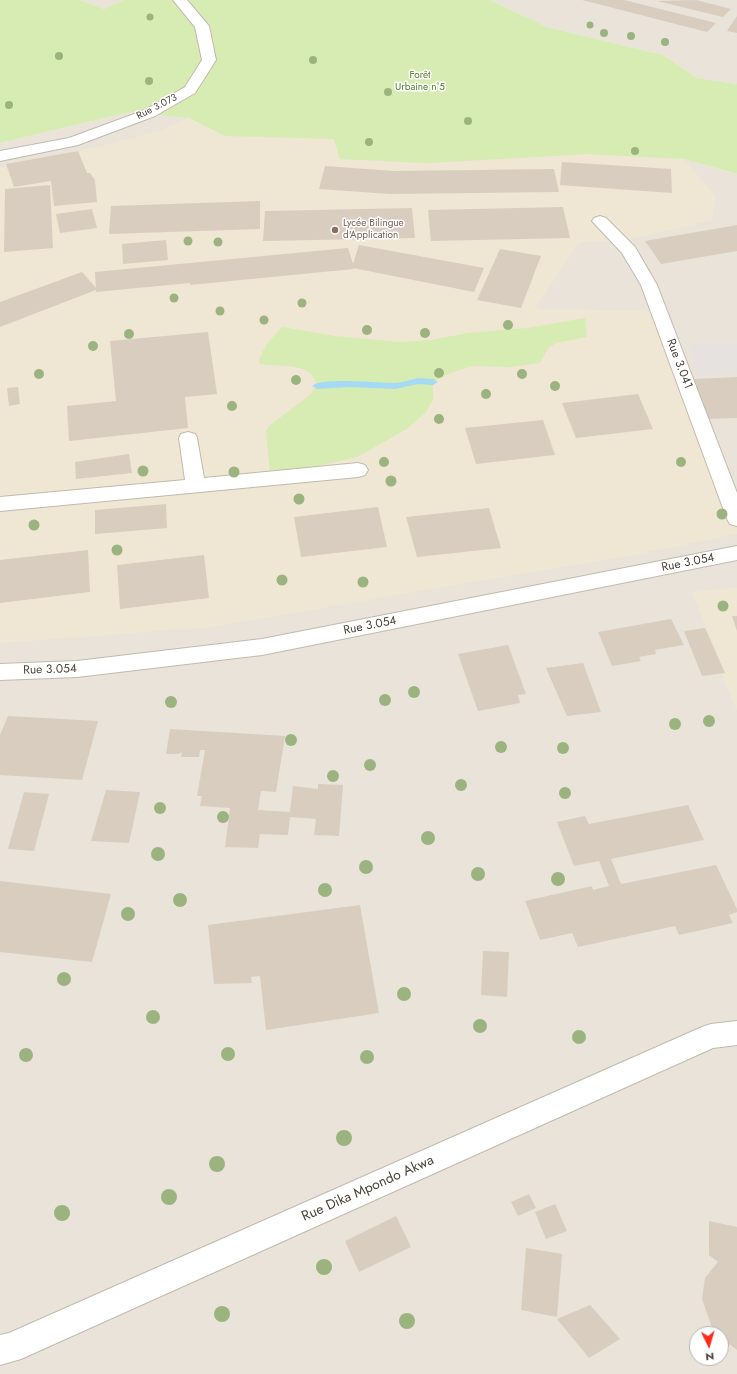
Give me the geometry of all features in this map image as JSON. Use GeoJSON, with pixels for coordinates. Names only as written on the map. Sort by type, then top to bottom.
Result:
{"type":"FeatureCollection","features":[{"type":"Feature","properties":{"kind":"street","name":"Rue 3.073"},"geometry":{"type":"LineString","coordinates":[[0,156],[73,142],[150,113],[190,90],[209,60],[202,26],[180,0]]}},
{"type":"Feature","properties":{"kind":"street","name":"Rue 3.041"},"geometry":{"type":"LineString","coordinates":[[600,221],[629,251],[649,285],[737,519]]}},
{"type":"Feature","properties":{"kind":"street"},"geometry":{"type":"LineString","coordinates":[[188,438],[195,485]]}},
{"type":"Feature","properties":{"kind":"street"},"geometry":{"type":"LineString","coordinates":[[0,504],[358,470]]}},
{"type":"Feature","properties":{"kind":"street","name":"Rue 3.054"},"geometry":{"type":"LineString","coordinates":[[0,672],[76,669],[262,648],[737,553]]}},
{"type":"Feature","properties":{"kind":"street","name":"Rue Dika Mpondo Akwa"},"geometry":{"type":"LineString","coordinates":[[0,1350],[10,1348],[711,1036],[737,1033]]}},
{"type":"Feature","properties":{"kind":"shaded area"},"geometry":{"type":"Polygon","coordinates":[[[80,0],[123,0],[104,9],[80,0]]]}},
{"type":"Feature","properties":{"kind":"shaded area"},"geometry":{"type":"Polygon","coordinates":[[[490,0],[737,0],[737,84],[697,78],[663,55],[547,27],[490,0]]]}},
{"type":"Feature","properties":{"kind":"shaded area"},"geometry":{"type":"Polygon","coordinates":[[[130,112],[684,159],[737,174],[737,1374],[0,1374],[0,143],[130,112]]]}},
{"type":"Feature","properties":{"kind":"shaded area"},"geometry":{"type":"Polygon","coordinates":[[[189,118],[225,136],[334,139],[340,159],[426,163],[587,154],[684,159],[716,197],[712,220],[627,240],[579,242],[535,309],[653,311],[737,528],[737,534],[643,553],[210,627],[0,643],[0,168],[114,143],[162,130],[189,118]]]}},
{"type":"Feature","properties":{"kind":"shaded area"},"geometry":{"type":"Polygon","coordinates":[[[737,343],[737,374],[696,376],[690,344],[737,343]]]}},
{"type":"Feature","properties":{"kind":"shaded area"},"geometry":{"type":"Polygon","coordinates":[[[737,588],[737,711],[721,674],[725,673],[692,592],[737,588]]]}},
{"type":"Feature","properties":{"kind":"green space","name":"Forêt Urbaine n°5"},"geometry":{"type":"Polygon","coordinates":[[[0,0],[80,0],[104,9],[123,0],[490,0],[547,27],[663,55],[697,78],[737,84],[737,174],[684,159],[587,154],[426,163],[340,159],[334,139],[225,136],[189,118],[130,112],[0,143],[0,0]]]}},
{"type":"Feature","properties":{"kind":"green space"},"geometry":{"type":"Polygon","coordinates":[[[585,318],[587,337],[556,343],[548,348],[540,363],[512,367],[472,366],[450,373],[433,382],[433,399],[426,412],[407,429],[357,457],[279,475],[270,475],[266,431],[269,426],[310,395],[317,386],[314,378],[309,372],[302,369],[260,364],[259,360],[266,345],[282,327],[335,336],[400,342],[431,340],[468,333],[527,328],[585,318]]]}},
{"type":"Feature","properties":{"kind":"building"},"geometry":{"type":"Polygon","coordinates":[[[582,0],[624,0],[716,23],[707,32],[582,0]]]}},
{"type":"Feature","properties":{"kind":"building"},"geometry":{"type":"Polygon","coordinates":[[[696,0],[731,9],[723,17],[657,1],[696,0]]]}},
{"type":"Feature","properties":{"kind":"building"},"geometry":{"type":"Polygon","coordinates":[[[737,16],[737,33],[727,31],[737,16]]]}},
{"type":"Feature","properties":{"kind":"building"},"geometry":{"type":"Polygon","coordinates":[[[78,151],[87,173],[90,173],[95,180],[97,202],[54,206],[51,181],[14,187],[6,164],[78,151]]]}},
{"type":"Feature","properties":{"kind":"building"},"geometry":{"type":"Polygon","coordinates":[[[562,162],[671,169],[672,193],[560,185],[562,162]]]}},
{"type":"Feature","properties":{"kind":"building"},"geometry":{"type":"Polygon","coordinates":[[[325,166],[394,171],[554,169],[559,192],[390,194],[319,189],[325,166]]]}},
{"type":"Feature","properties":{"kind":"building"},"geometry":{"type":"Polygon","coordinates":[[[50,185],[53,248],[4,252],[5,189],[50,185]]]}},
{"type":"Feature","properties":{"kind":"building"},"geometry":{"type":"Polygon","coordinates":[[[260,201],[260,229],[109,234],[111,206],[260,201]]]}},
{"type":"Feature","properties":{"kind":"building"},"geometry":{"type":"Polygon","coordinates":[[[563,207],[570,238],[431,241],[428,210],[563,207]]]}},
{"type":"Feature","properties":{"kind":"building"},"geometry":{"type":"Polygon","coordinates":[[[412,208],[415,238],[263,241],[265,211],[412,208]]]}},
{"type":"Feature","properties":{"kind":"building"},"geometry":{"type":"Polygon","coordinates":[[[92,209],[97,228],[60,233],[56,214],[92,209]]]}},
{"type":"Feature","properties":{"kind":"building"},"geometry":{"type":"Polygon","coordinates":[[[737,225],[737,251],[661,264],[645,241],[737,225]]]}},
{"type":"Feature","properties":{"kind":"building"},"geometry":{"type":"Polygon","coordinates":[[[166,240],[168,260],[123,264],[122,244],[166,240]]]}},
{"type":"Feature","properties":{"kind":"building"},"geometry":{"type":"Polygon","coordinates":[[[359,245],[484,268],[474,292],[353,268],[354,269],[190,285],[190,283],[96,292],[96,290],[0,327],[0,302],[82,272],[96,288],[95,272],[348,248],[353,264],[359,245]]]}},
{"type":"Feature","properties":{"kind":"building"},"geometry":{"type":"Polygon","coordinates":[[[500,249],[541,256],[521,308],[477,300],[500,249]]]}},
{"type":"Feature","properties":{"kind":"building"},"geometry":{"type":"Polygon","coordinates":[[[208,332],[217,394],[185,397],[188,428],[69,441],[67,406],[116,401],[110,341],[208,332]]]}},
{"type":"Feature","properties":{"kind":"building"},"geometry":{"type":"Polygon","coordinates":[[[737,377],[737,418],[707,419],[694,379],[737,377]]]}},
{"type":"Feature","properties":{"kind":"building"},"geometry":{"type":"Polygon","coordinates":[[[18,387],[20,404],[9,406],[7,388],[18,387]]]}},
{"type":"Feature","properties":{"kind":"building"},"geometry":{"type":"Polygon","coordinates":[[[638,394],[653,429],[576,438],[562,403],[638,394]]]}},
{"type":"Feature","properties":{"kind":"building"},"geometry":{"type":"Polygon","coordinates":[[[543,420],[555,455],[476,464],[465,428],[543,420]]]}},
{"type":"Feature","properties":{"kind":"building"},"geometry":{"type":"Polygon","coordinates":[[[129,454],[132,473],[76,479],[75,462],[129,454]]]}},
{"type":"Feature","properties":{"kind":"building"},"geometry":{"type":"Polygon","coordinates":[[[166,504],[167,528],[95,534],[95,510],[166,504]]]}},
{"type":"Feature","properties":{"kind":"building"},"geometry":{"type":"Polygon","coordinates":[[[378,507],[387,547],[301,557],[294,517],[378,507]]]}},
{"type":"Feature","properties":{"kind":"building"},"geometry":{"type":"Polygon","coordinates":[[[489,508],[501,548],[417,557],[406,517],[489,508]]]}},
{"type":"Feature","properties":{"kind":"building"},"geometry":{"type":"Polygon","coordinates":[[[88,550],[90,592],[0,603],[0,560],[88,550]]]}},
{"type":"Feature","properties":{"kind":"building"},"geometry":{"type":"Polygon","coordinates":[[[204,555],[209,598],[120,609],[117,565],[204,555]]]}},
{"type":"Feature","properties":{"kind":"building"},"geometry":{"type":"Polygon","coordinates":[[[732,616],[737,616],[737,631],[732,616]]]}},
{"type":"Feature","properties":{"kind":"building"},"geometry":{"type":"Polygon","coordinates":[[[671,619],[684,645],[655,650],[656,654],[639,657],[641,661],[612,666],[598,632],[671,619]]]}},
{"type":"Feature","properties":{"kind":"building"},"geometry":{"type":"Polygon","coordinates":[[[705,628],[725,673],[702,676],[684,631],[705,628]]]}},
{"type":"Feature","properties":{"kind":"building"},"geometry":{"type":"Polygon","coordinates":[[[508,645],[526,694],[518,695],[520,703],[478,711],[458,654],[508,645]]]}},
{"type":"Feature","properties":{"kind":"building"},"geometry":{"type":"Polygon","coordinates":[[[583,663],[601,712],[567,716],[546,668],[583,663]]]}},
{"type":"Feature","properties":{"kind":"building"},"geometry":{"type":"Polygon","coordinates":[[[8,716],[98,721],[82,780],[0,775],[0,735],[8,716]]]}},
{"type":"Feature","properties":{"kind":"building"},"geometry":{"type":"Polygon","coordinates":[[[170,729],[285,736],[276,792],[261,791],[258,810],[290,812],[293,786],[318,789],[318,784],[343,785],[339,836],[314,835],[316,819],[290,817],[288,835],[260,834],[258,848],[225,847],[230,808],[200,806],[202,796],[197,796],[205,750],[200,750],[199,757],[181,757],[182,752],[178,754],[166,754],[170,729]]]}},
{"type":"Feature","properties":{"kind":"building"},"geometry":{"type":"Polygon","coordinates":[[[106,790],[140,792],[129,843],[91,841],[106,790]]]}},
{"type":"Feature","properties":{"kind":"building"},"geometry":{"type":"Polygon","coordinates":[[[24,792],[49,794],[34,851],[8,849],[24,792]]]}},
{"type":"Feature","properties":{"kind":"building"},"geometry":{"type":"Polygon","coordinates":[[[688,805],[704,840],[611,859],[621,884],[716,865],[737,909],[737,912],[729,915],[733,923],[679,935],[675,926],[578,947],[572,933],[540,940],[525,901],[592,886],[593,890],[609,886],[599,861],[574,866],[557,822],[585,816],[589,824],[688,805]]]}},
{"type":"Feature","properties":{"kind":"building"},"geometry":{"type":"Polygon","coordinates":[[[0,881],[111,894],[92,962],[0,952],[0,881]]]}},
{"type":"Feature","properties":{"kind":"building"},"geometry":{"type":"Polygon","coordinates":[[[360,905],[379,1013],[266,1030],[260,976],[251,977],[252,983],[214,984],[208,925],[360,905]]]}},
{"type":"Feature","properties":{"kind":"building"},"geometry":{"type":"Polygon","coordinates":[[[483,951],[509,952],[507,997],[481,995],[483,951]]]}},
{"type":"Feature","properties":{"kind":"building"},"geometry":{"type":"Polygon","coordinates":[[[529,1194],[536,1208],[518,1216],[511,1202],[529,1194]]]}},
{"type":"Feature","properties":{"kind":"building"},"geometry":{"type":"Polygon","coordinates":[[[555,1204],[567,1231],[546,1239],[535,1212],[555,1204]]]}},
{"type":"Feature","properties":{"kind":"building"},"geometry":{"type":"Polygon","coordinates":[[[396,1216],[411,1247],[359,1272],[345,1241],[396,1216]]]}},
{"type":"Feature","properties":{"kind":"building"},"geometry":{"type":"Polygon","coordinates":[[[709,1221],[737,1227],[737,1350],[729,1344],[729,1326],[712,1326],[702,1299],[705,1278],[718,1262],[709,1255],[709,1221]]]}},
{"type":"Feature","properties":{"kind":"building"},"geometry":{"type":"Polygon","coordinates":[[[526,1248],[562,1254],[557,1317],[521,1310],[526,1248]]]}},
{"type":"Feature","properties":{"kind":"building"},"geometry":{"type":"Polygon","coordinates":[[[590,1305],[620,1339],[589,1358],[557,1319],[590,1305]]]}},
{"type":"Feature","properties":{"kind":"waterway"},"geometry":{"type":"LineString","coordinates":[[317,386],[349,384],[395,386],[418,381],[433,382]]}},
{"type":"Feature","properties":{"kind":"place","name":"Lycée Bilingue d'Application"},"geometry":{"type":"Point","coordinates":[335,230]}}]}
